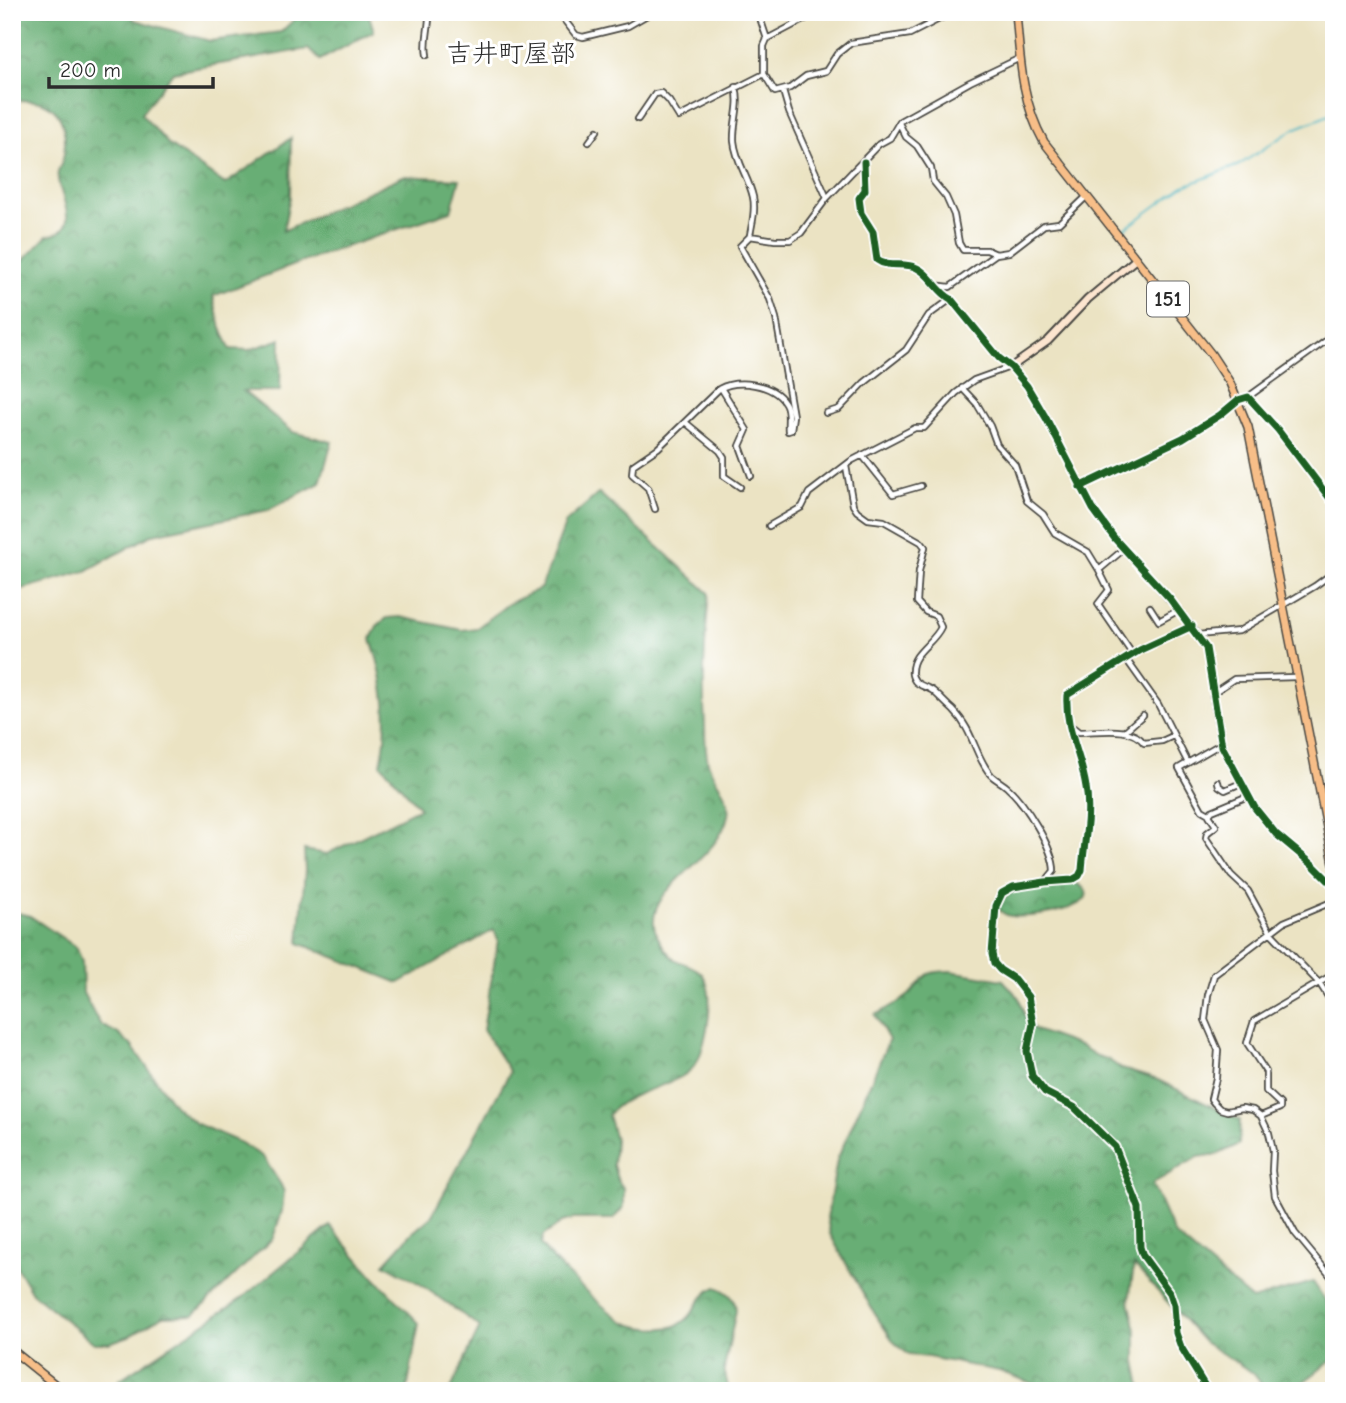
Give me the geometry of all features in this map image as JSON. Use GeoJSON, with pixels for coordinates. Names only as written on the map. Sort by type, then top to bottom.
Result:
{"type":"FeatureCollection","features":[{"type":"Feature","properties":{"kind":"main road","name":"151"},"geometry":{"type":"LineString","coordinates":[[1016,12],[1024,95],[1037,130],[1052,154],[1211,354],[1238,400],[1253,448],[1334,863]]}},
{"type":"Feature","properties":{"kind":"main road"},"geometry":{"type":"LineString","coordinates":[[12,1350],[63,1391]]}},
{"type":"Feature","properties":{"kind":"street"},"geometry":{"type":"LineString","coordinates":[[427,55],[429,12]]}},
{"type":"Feature","properties":{"kind":"street"},"geometry":{"type":"LineString","coordinates":[[558,12],[576,35],[583,37],[628,26],[649,13]]}},
{"type":"Feature","properties":{"kind":"street"},"geometry":{"type":"LineString","coordinates":[[758,12],[767,39]]}},
{"type":"Feature","properties":{"kind":"street"},"geometry":{"type":"LineString","coordinates":[[830,12],[807,18],[767,39],[764,46],[764,74],[775,92],[783,91],[806,76],[826,71],[837,54],[851,43],[910,34],[953,12]]}},
{"type":"Feature","properties":{"kind":"street"},"geometry":{"type":"LineString","coordinates":[[750,236],[790,240],[801,233],[827,198],[879,144],[890,138],[899,123],[1020,58]]}},
{"type":"Feature","properties":{"kind":"street"},"geometry":{"type":"LineString","coordinates":[[638,119],[658,93],[665,96],[679,117],[764,74]]}},
{"type":"Feature","properties":{"kind":"street"},"geometry":{"type":"LineString","coordinates":[[655,509],[648,488],[632,474],[636,462],[658,448],[721,388],[736,384],[766,388],[784,401],[788,412],[788,431],[792,430],[793,416],[776,318],[760,278],[740,246],[750,236],[755,207],[734,139],[739,100],[736,87]]}},
{"type":"Feature","properties":{"kind":"street"},"geometry":{"type":"LineString","coordinates":[[783,91],[827,198]]}},
{"type":"Feature","properties":{"kind":"street"},"geometry":{"type":"LineString","coordinates":[[899,123],[906,137],[916,146],[931,168],[933,181],[946,197],[954,215],[959,243],[963,250],[987,250],[996,254]]}},
{"type":"Feature","properties":{"kind":"street"},"geometry":{"type":"LineString","coordinates":[[589,142],[597,131]]}},
{"type":"Feature","properties":{"kind":"street"},"geometry":{"type":"LineString","coordinates":[[864,162],[865,190],[859,198],[862,213],[873,232],[877,260],[883,265],[909,265],[919,268],[941,294],[951,299],[999,358],[1011,367],[1027,386],[1093,509],[1124,549],[1179,610],[1206,648],[1222,743],[1248,796],[1263,820],[1276,834],[1334,886]]}},
{"type":"Feature","properties":{"kind":"street"},"geometry":{"type":"LineString","coordinates":[[934,285],[950,287],[996,254],[1009,252],[1019,246],[1044,225],[1059,223],[1086,197]]}},
{"type":"Feature","properties":{"kind":"street"},"geometry":{"type":"LineString","coordinates":[[769,526],[802,507],[809,493],[862,455],[915,428],[924,428],[962,388],[974,380],[1011,367],[1048,341],[1088,299],[1136,260]]}},
{"type":"Feature","properties":{"kind":"street"},"geometry":{"type":"LineString","coordinates":[[826,413],[839,409],[864,383],[906,350],[929,315],[951,299]]}},
{"type":"Feature","properties":{"kind":"street"},"geometry":{"type":"LineString","coordinates":[[1080,487],[1183,438],[1220,415],[1238,400],[1248,397],[1334,335]]}},
{"type":"Feature","properties":{"kind":"street"},"geometry":{"type":"LineString","coordinates":[[721,388],[747,430],[740,446],[751,476]]}},
{"type":"Feature","properties":{"kind":"street"},"geometry":{"type":"LineString","coordinates":[[962,388],[977,404],[997,445],[1015,465],[1027,501],[1043,514],[1055,533],[1088,552],[1109,590],[1098,604],[1133,655]]}},
{"type":"Feature","properties":{"kind":"street"},"geometry":{"type":"LineString","coordinates":[[1248,397],[1278,430],[1334,503]]}},
{"type":"Feature","properties":{"kind":"street"},"geometry":{"type":"LineString","coordinates":[[685,422],[720,451],[724,457],[724,476],[740,486]]}},
{"type":"Feature","properties":{"kind":"street"},"geometry":{"type":"LineString","coordinates":[[862,455],[893,494],[921,486]]}},
{"type":"Feature","properties":{"kind":"street"},"geometry":{"type":"LineString","coordinates":[[846,466],[853,505],[857,512],[868,519],[884,521],[925,547],[919,571],[917,602],[926,612],[936,616],[941,627],[938,634],[920,651],[911,669],[912,676],[916,683],[932,690],[963,720],[992,776],[1009,788],[1025,807],[1046,841],[1052,858],[1054,872],[1045,881]]}},
{"type":"Feature","properties":{"kind":"street"},"geometry":{"type":"LineString","coordinates":[[1099,570],[1124,549]]}},
{"type":"Feature","properties":{"kind":"street"},"geometry":{"type":"LineString","coordinates":[[1198,635],[1239,631],[1334,572]]}},
{"type":"Feature","properties":{"kind":"street"},"geometry":{"type":"LineString","coordinates":[[1150,607],[1159,621],[1169,618],[1179,610]]}},
{"type":"Feature","properties":{"kind":"street"},"geometry":{"type":"LineString","coordinates":[[1192,626],[1133,655],[1067,695],[1068,724],[1086,787],[1082,870],[1079,876],[1072,880],[1045,881],[1013,887],[1002,893],[996,906],[992,954],[994,964],[1014,979],[1028,997],[1033,1024],[1027,1051],[1032,1076],[1045,1092],[1074,1107],[1115,1147],[1139,1208],[1140,1247],[1143,1256],[1170,1293],[1174,1305],[1176,1333],[1181,1347],[1208,1391]]}},
{"type":"Feature","properties":{"kind":"street"},"geometry":{"type":"LineString","coordinates":[[1126,659],[1158,704],[1188,763]]}},
{"type":"Feature","properties":{"kind":"street"},"geometry":{"type":"LineString","coordinates":[[1213,693],[1234,679],[1296,677]]}},
{"type":"Feature","properties":{"kind":"street"},"geometry":{"type":"LineString","coordinates":[[1125,732],[1143,715]]}},
{"type":"Feature","properties":{"kind":"street"},"geometry":{"type":"LineString","coordinates":[[1068,724],[1079,732],[1125,732],[1140,737],[1144,743],[1162,741],[1173,736]]}},
{"type":"Feature","properties":{"kind":"street"},"geometry":{"type":"LineString","coordinates":[[1222,743],[1179,768],[1202,810],[1209,814],[1216,826],[1206,838],[1231,875],[1248,891],[1271,933],[1320,984],[1334,1006]]}},
{"type":"Feature","properties":{"kind":"street"},"geometry":{"type":"LineString","coordinates":[[1218,782],[1225,790],[1241,783]]}},
{"type":"Feature","properties":{"kind":"street"},"geometry":{"type":"LineString","coordinates":[[1209,814],[1221,806],[1248,796]]}},
{"type":"Feature","properties":{"kind":"street"},"geometry":{"type":"LineString","coordinates":[[1334,901],[1295,916],[1214,975],[1205,1020],[1219,1050],[1213,1103],[1227,1111],[1242,1108],[1253,1110],[1261,1116],[1273,1151],[1275,1196],[1295,1233],[1334,1280]]}},
{"type":"Feature","properties":{"kind":"street"},"geometry":{"type":"LineString","coordinates":[[1261,1116],[1280,1108],[1280,1104],[1266,1091],[1266,1072],[1247,1043],[1254,1021],[1334,974]]}},
{"type":"Feature","properties":{"kind":"green space"},"geometry":{"type":"Polygon","coordinates":[[[12,12],[128,12],[135,20],[210,41],[281,32],[302,12],[368,12],[374,31],[320,60],[308,49],[173,72],[141,114],[169,145],[225,184],[291,138],[290,197],[283,231],[403,176],[460,179],[451,211],[304,261],[213,296],[221,328],[230,349],[249,350],[281,339],[280,391],[243,391],[293,432],[332,442],[320,483],[268,510],[153,534],[86,571],[12,592],[12,272],[47,236],[59,232],[65,226],[67,217],[58,179],[65,146],[61,121],[52,108],[45,104],[12,100],[12,12]]]}},
{"type":"Feature","properties":{"kind":"green space"},"geometry":{"type":"Polygon","coordinates":[[[599,493],[709,593],[704,676],[706,748],[710,769],[727,801],[728,815],[712,846],[663,897],[656,911],[654,925],[669,954],[699,971],[705,979],[709,1015],[701,1053],[690,1071],[629,1099],[608,1115],[615,1139],[613,1165],[617,1179],[624,1189],[624,1207],[613,1219],[573,1219],[562,1222],[543,1236],[541,1244],[581,1287],[608,1310],[633,1325],[668,1328],[680,1324],[691,1315],[709,1291],[716,1287],[727,1293],[736,1310],[724,1369],[729,1391],[450,1391],[480,1327],[420,1284],[384,1264],[411,1234],[431,1217],[510,1072],[483,1030],[498,940],[494,930],[399,983],[299,943],[304,850],[327,854],[420,808],[381,764],[386,716],[380,670],[371,639],[377,626],[387,618],[400,617],[462,630],[477,628],[508,604],[541,588],[566,522],[599,493]]]}},
{"type":"Feature","properties":{"kind":"green space"},"geometry":{"type":"Polygon","coordinates":[[[1064,878],[1082,887],[1086,895],[1081,902],[1069,908],[1035,916],[1019,916],[1003,913],[996,904],[1016,889],[1064,878]]]}},
{"type":"Feature","properties":{"kind":"green space"},"geometry":{"type":"Polygon","coordinates":[[[18,913],[30,916],[77,948],[82,962],[83,993],[94,1014],[101,1025],[117,1033],[131,1045],[174,1105],[195,1123],[241,1143],[263,1157],[284,1192],[282,1211],[273,1238],[199,1310],[193,1315],[163,1316],[129,1336],[109,1343],[94,1343],[32,1293],[17,1268],[16,1254],[12,1249],[12,916],[18,913]]]}},
{"type":"Feature","properties":{"kind":"green space"},"geometry":{"type":"Polygon","coordinates":[[[950,971],[1003,980],[1019,998],[1027,1022],[1035,1030],[1082,1047],[1122,1069],[1158,1080],[1240,1120],[1239,1144],[1219,1154],[1198,1157],[1152,1184],[1174,1234],[1252,1300],[1313,1282],[1334,1313],[1334,1359],[1291,1391],[1267,1391],[1253,1373],[1204,1342],[1134,1265],[1129,1301],[1136,1330],[1136,1361],[1142,1391],[1053,1391],[999,1371],[909,1355],[894,1342],[876,1316],[830,1234],[827,1218],[837,1160],[889,1040],[875,1015],[905,998],[925,976],[950,971]]]}},
{"type":"Feature","properties":{"kind":"green space"},"geometry":{"type":"Polygon","coordinates":[[[330,1226],[373,1276],[419,1323],[407,1391],[130,1391],[119,1380],[241,1299],[330,1226]]]}},
{"type":"Feature","properties":{"kind":"waterway"},"geometry":{"type":"LineString","coordinates":[[1122,231],[1182,187],[1239,165],[1294,129],[1334,113]]}},
{"type":"Feature","properties":{"kind":"cycle path"},"geometry":{"type":"LineString","coordinates":[[864,162],[865,190],[859,198],[861,213],[873,232],[877,260],[886,264],[912,266],[926,274],[1027,386],[1093,509],[1115,539],[1170,599],[1206,648],[1222,746],[1255,808],[1276,834],[1334,886]]}},
{"type":"Feature","properties":{"kind":"cycle path"},"geometry":{"type":"LineString","coordinates":[[1080,487],[1183,438],[1220,415],[1238,400],[1248,397],[1278,430],[1334,504]]}},
{"type":"Feature","properties":{"kind":"cycle path"},"geometry":{"type":"LineString","coordinates":[[1192,626],[1140,650],[1067,695],[1068,720],[1084,775],[1087,797],[1082,870],[1079,876],[1072,880],[1013,887],[1002,893],[996,906],[992,954],[994,963],[1014,979],[1028,997],[1033,1024],[1027,1051],[1032,1076],[1045,1092],[1074,1107],[1115,1147],[1139,1208],[1140,1247],[1143,1256],[1170,1293],[1174,1305],[1176,1333],[1181,1347],[1208,1391]]}},
{"type":"Feature","properties":{"kind":"district","name":"吉井町屋部"},"geometry":{"type":"Point","coordinates":[511,53]}}]}
